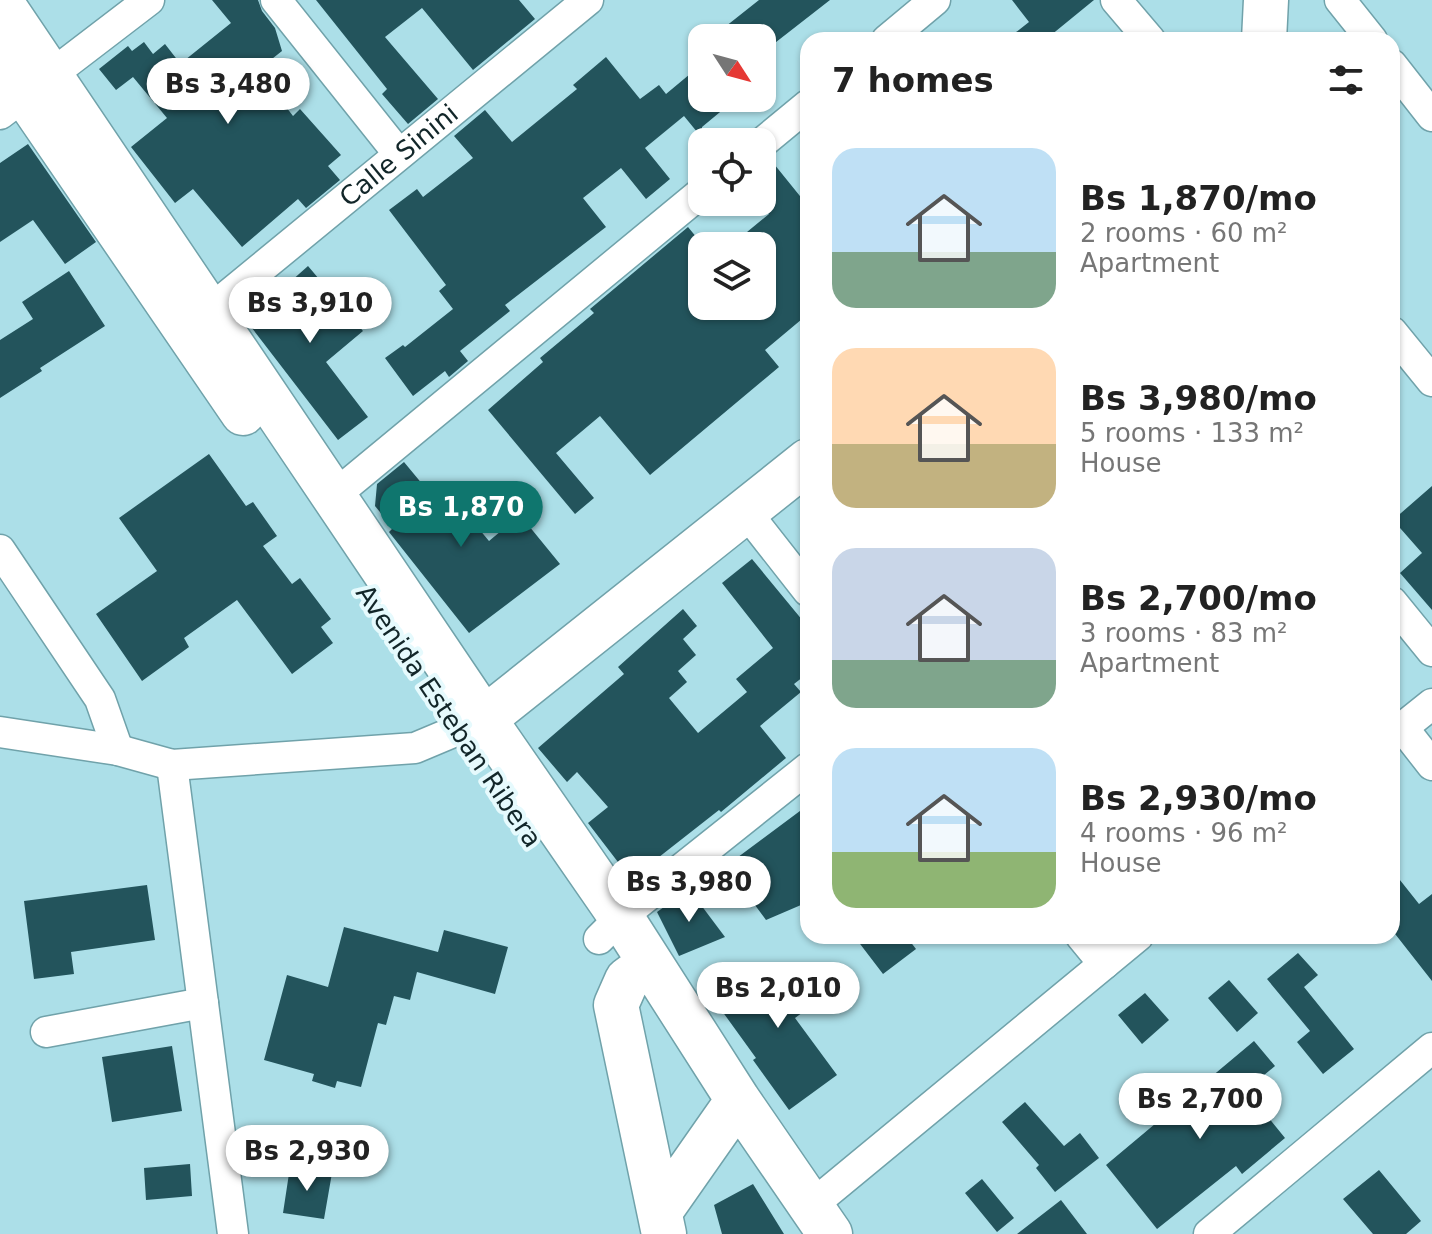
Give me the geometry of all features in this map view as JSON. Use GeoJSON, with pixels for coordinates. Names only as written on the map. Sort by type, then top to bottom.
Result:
{"type":"FeatureCollection","features":[{"type":"Feature","properties":{"kind":"main road"},"geometry":{"type":"LineString","coordinates":[[1264,32],[1266,0]]}},
{"type":"Feature","properties":{"kind":"main road","name":"Avenida Esteban Ribera"},"geometry":{"type":"LineString","coordinates":[[0,1],[25,95],[210,310],[335,495],[471,724]]}},
{"type":"Feature","properties":{"kind":"main road","name":"Avenida Esteban Ribera"},"geometry":{"type":"LineString","coordinates":[[0,58],[471,724],[730,1110],[814,1225]]}},
{"type":"Feature","properties":{"kind":"main road"},"geometry":{"type":"LineString","coordinates":[[471,724],[800,468]]}},
{"type":"Feature","properties":{"kind":"main road"},"geometry":{"type":"LineString","coordinates":[[638,971],[616,1005],[662,1222]]}},
{"type":"Feature","properties":{"kind":"main road"},"geometry":{"type":"LineString","coordinates":[[662,1222],[730,1110]]}},
{"type":"Feature","properties":{"kind":"street"},"geometry":{"type":"LineString","coordinates":[[25,95],[149,0]]}},
{"type":"Feature","properties":{"kind":"street"},"geometry":{"type":"LineString","coordinates":[[276,0],[398,153]]}},
{"type":"Feature","properties":{"kind":"street"},"geometry":{"type":"LineString","coordinates":[[897,32],[935,0]]}},
{"type":"Feature","properties":{"kind":"street"},"geometry":{"type":"LineString","coordinates":[[1116,0],[1143,32]]}},
{"type":"Feature","properties":{"kind":"street"},"geometry":{"type":"LineString","coordinates":[[1340,0],[1366,32]]}},
{"type":"Feature","properties":{"kind":"street","name":"Calle Sinini"},"geometry":{"type":"LineString","coordinates":[[210,310],[570,5]]}},
{"type":"Feature","properties":{"kind":"street"},"geometry":{"type":"LineString","coordinates":[[1400,76],[1432,116]]}},
{"type":"Feature","properties":{"kind":"street"},"geometry":{"type":"LineString","coordinates":[[776,131],[800,112]]}},
{"type":"Feature","properties":{"kind":"street"},"geometry":{"type":"LineString","coordinates":[[335,495],[688,204]]}},
{"type":"Feature","properties":{"kind":"street"},"geometry":{"type":"LineString","coordinates":[[1400,342],[1432,381]]}},
{"type":"Feature","properties":{"kind":"street"},"geometry":{"type":"LineString","coordinates":[[746,512],[800,581]]}},
{"type":"Feature","properties":{"kind":"street"},"geometry":{"type":"LineString","coordinates":[[0,550],[100,699],[118,750]]}},
{"type":"Feature","properties":{"kind":"street"},"geometry":{"type":"LineString","coordinates":[[1400,612],[1432,651]]}},
{"type":"Feature","properties":{"kind":"street"},"geometry":{"type":"LineString","coordinates":[[1400,730],[1432,704]]}},
{"type":"Feature","properties":{"kind":"street"},"geometry":{"type":"LineString","coordinates":[[0,732],[118,750],[172,765],[415,748],[471,724]]}},
{"type":"Feature","properties":{"kind":"street"},"geometry":{"type":"LineString","coordinates":[[1400,734],[1432,765]]}},
{"type":"Feature","properties":{"kind":"street"},"geometry":{"type":"LineString","coordinates":[[172,765],[233,1234]]}},
{"type":"Feature","properties":{"kind":"street"},"geometry":{"type":"LineString","coordinates":[[610,928],[800,774]]}},
{"type":"Feature","properties":{"kind":"street"},"geometry":{"type":"LineString","coordinates":[[1088,944],[1104,964]]}},
{"type":"Feature","properties":{"kind":"street"},"geometry":{"type":"LineString","coordinates":[[814,1225],[1128,944]]}},
{"type":"Feature","properties":{"kind":"street"},"geometry":{"type":"LineString","coordinates":[[46,1032],[203,1003]]}},
{"type":"Feature","properties":{"kind":"street"},"geometry":{"type":"LineString","coordinates":[[1209,1234],[1432,1048]]}},
{"type":"Feature","properties":{"kind":"building"},"geometry":{"type":"Polygon","coordinates":[[[212,0],[258,0],[275,28],[282,51],[258,70],[293,116],[300,109],[341,155],[328,166],[340,180],[306,208],[298,199],[242,247],[193,189],[175,203],[131,147],[167,118],[133,77],[116,90],[99,69],[128,46],[132,51],[144,42],[153,54],[165,44],[179,62],[183,58],[185,60],[231,23],[212,0]]]}},
{"type":"Feature","properties":{"kind":"building"},"geometry":{"type":"Polygon","coordinates":[[[316,0],[519,0],[535,19],[473,70],[422,8],[385,37],[438,99],[408,124],[382,94],[387,89],[316,0]]]}},
{"type":"Feature","properties":{"kind":"building"},"geometry":{"type":"Polygon","coordinates":[[[759,0],[830,0],[776,42],[776,24],[729,24],[759,0]]]}},
{"type":"Feature","properties":{"kind":"building"},"geometry":{"type":"Polygon","coordinates":[[[1012,0],[1094,0],[1055,32],[1016,32],[1029,22],[1012,0]]]}},
{"type":"Feature","properties":{"kind":"building"},"geometry":{"type":"Polygon","coordinates":[[[606,57],[640,99],[659,85],[666,94],[688,76],[688,112],[720,112],[702,128],[694,128],[684,116],[645,148],[670,179],[646,199],[621,168],[583,198],[606,227],[505,305],[510,311],[460,351],[468,361],[449,377],[445,371],[413,396],[385,358],[403,345],[405,347],[453,309],[439,291],[446,285],[389,210],[417,189],[423,197],[473,158],[454,136],[485,110],[512,142],[577,89],[573,85],[606,57]]]}},
{"type":"Feature","properties":{"kind":"building"},"geometry":{"type":"Polygon","coordinates":[[[28,144],[96,242],[65,264],[33,220],[0,242],[0,163],[28,144]]]}},
{"type":"Feature","properties":{"kind":"building"},"geometry":{"type":"Polygon","coordinates":[[[776,166],[800,196],[800,321],[765,350],[779,367],[650,475],[600,416],[556,453],[594,498],[575,514],[488,410],[543,362],[540,358],[594,313],[590,309],[688,227],[692,232],[688,232],[688,320],[776,320],[776,232],[747,232],[767,216],[776,216],[776,166]]]}},
{"type":"Feature","properties":{"kind":"building"},"geometry":{"type":"Polygon","coordinates":[[[308,266],[363,331],[326,362],[368,417],[338,440],[242,315],[278,287],[281,290],[308,266]]]}},
{"type":"Feature","properties":{"kind":"building"},"geometry":{"type":"Polygon","coordinates":[[[69,271],[105,326],[0,398],[0,340],[33,319],[22,302],[69,271]]]}},
{"type":"Feature","properties":{"kind":"building"},"geometry":{"type":"Polygon","coordinates":[[[209,454],[246,506],[253,502],[277,536],[263,546],[292,584],[300,578],[331,619],[321,627],[333,643],[292,674],[237,600],[184,638],[189,647],[142,681],[96,614],[157,571],[119,518],[209,454]]]}},
{"type":"Feature","properties":{"kind":"building"},"geometry":{"type":"Polygon","coordinates":[[[404,462],[428,491],[439,481],[489,541],[520,515],[560,564],[469,633],[389,532],[393,528],[375,506],[377,484],[404,462]]]}},
{"type":"Feature","properties":{"kind":"building"},"geometry":{"type":"Polygon","coordinates":[[[1432,486],[1432,610],[1400,573],[1422,553],[1400,528],[1400,514],[1432,486]]]}},
{"type":"Feature","properties":{"kind":"building"},"geometry":{"type":"Polygon","coordinates":[[[752,559],[800,617],[800,679],[794,684],[800,693],[760,726],[786,758],[721,812],[719,810],[631,879],[588,823],[608,807],[577,772],[567,782],[538,748],[624,674],[618,667],[683,609],[697,626],[683,639],[696,655],[678,671],[687,682],[669,698],[698,733],[747,692],[736,679],[773,648],[722,583],[752,559]]]}},
{"type":"Feature","properties":{"kind":"building"},"geometry":{"type":"Polygon","coordinates":[[[800,811],[800,905],[766,920],[726,866],[800,811]]]}},
{"type":"Feature","properties":{"kind":"building"},"geometry":{"type":"Polygon","coordinates":[[[1400,880],[1419,904],[1432,894],[1432,981],[1400,940],[1400,880]]]}},
{"type":"Feature","properties":{"kind":"building"},"geometry":{"type":"Polygon","coordinates":[[[147,885],[155,940],[71,952],[74,974],[34,979],[24,901],[147,885]]]}},
{"type":"Feature","properties":{"kind":"building"},"geometry":{"type":"Polygon","coordinates":[[[689,889],[725,937],[679,956],[657,912],[689,889]]]}},
{"type":"Feature","properties":{"kind":"building"},"geometry":{"type":"Polygon","coordinates":[[[344,927],[438,952],[444,930],[508,947],[495,994],[417,972],[410,1000],[394,996],[386,1025],[378,1023],[361,1087],[337,1081],[335,1088],[312,1081],[314,1074],[264,1060],[287,975],[328,987],[344,927]]]}},
{"type":"Feature","properties":{"kind":"building"},"geometry":{"type":"Polygon","coordinates":[[[860,944],[912,944],[916,949],[883,974],[860,944]]]}},
{"type":"Feature","properties":{"kind":"building"},"geometry":{"type":"Polygon","coordinates":[[[1298,953],[1318,975],[1304,987],[1354,1049],[1323,1074],[1297,1042],[1310,1031],[1267,979],[1298,953]]]}},
{"type":"Feature","properties":{"kind":"building"},"geometry":{"type":"Polygon","coordinates":[[[750,963],[772,993],[810,964],[830,992],[795,1018],[837,1075],[789,1110],[709,993],[750,963]]]}},
{"type":"Feature","properties":{"kind":"building"},"geometry":{"type":"Polygon","coordinates":[[[1229,980],[1258,1013],[1237,1032],[1208,998],[1229,980]]]}},
{"type":"Feature","properties":{"kind":"building"},"geometry":{"type":"Polygon","coordinates":[[[1145,993],[1169,1020],[1142,1044],[1118,1015],[1145,993]]]}},
{"type":"Feature","properties":{"kind":"building"},"geometry":{"type":"Polygon","coordinates":[[[1254,1041],[1275,1066],[1246,1090],[1285,1138],[1242,1174],[1236,1166],[1157,1229],[1106,1165],[1254,1041]]]}},
{"type":"Feature","properties":{"kind":"building"},"geometry":{"type":"Polygon","coordinates":[[[172,1046],[182,1111],[112,1122],[102,1057],[172,1046]]]}},
{"type":"Feature","properties":{"kind":"building"},"geometry":{"type":"Polygon","coordinates":[[[1025,1102],[1064,1146],[1080,1133],[1099,1158],[1055,1192],[1036,1168],[1039,1165],[1002,1122],[1025,1102]]]}},
{"type":"Feature","properties":{"kind":"building"},"geometry":{"type":"Polygon","coordinates":[[[190,1164],[192,1196],[146,1200],[144,1168],[190,1164]]]}},
{"type":"Feature","properties":{"kind":"building"},"geometry":{"type":"Polygon","coordinates":[[[290,1167],[332,1173],[324,1219],[283,1213],[290,1167]]]}},
{"type":"Feature","properties":{"kind":"building"},"geometry":{"type":"Polygon","coordinates":[[[1379,1170],[1421,1221],[1406,1234],[1373,1234],[1343,1199],[1379,1170]]]}},
{"type":"Feature","properties":{"kind":"building"},"geometry":{"type":"Polygon","coordinates":[[[982,1179],[1014,1218],[997,1232],[965,1193],[982,1179]]]}},
{"type":"Feature","properties":{"kind":"building"},"geometry":{"type":"Polygon","coordinates":[[[753,1184],[784,1234],[722,1234],[714,1205],[753,1184]]]}},
{"type":"Feature","properties":{"kind":"building"},"geometry":{"type":"Polygon","coordinates":[[[1061,1200],[1087,1234],[1017,1234],[1061,1200]]]}}]}
